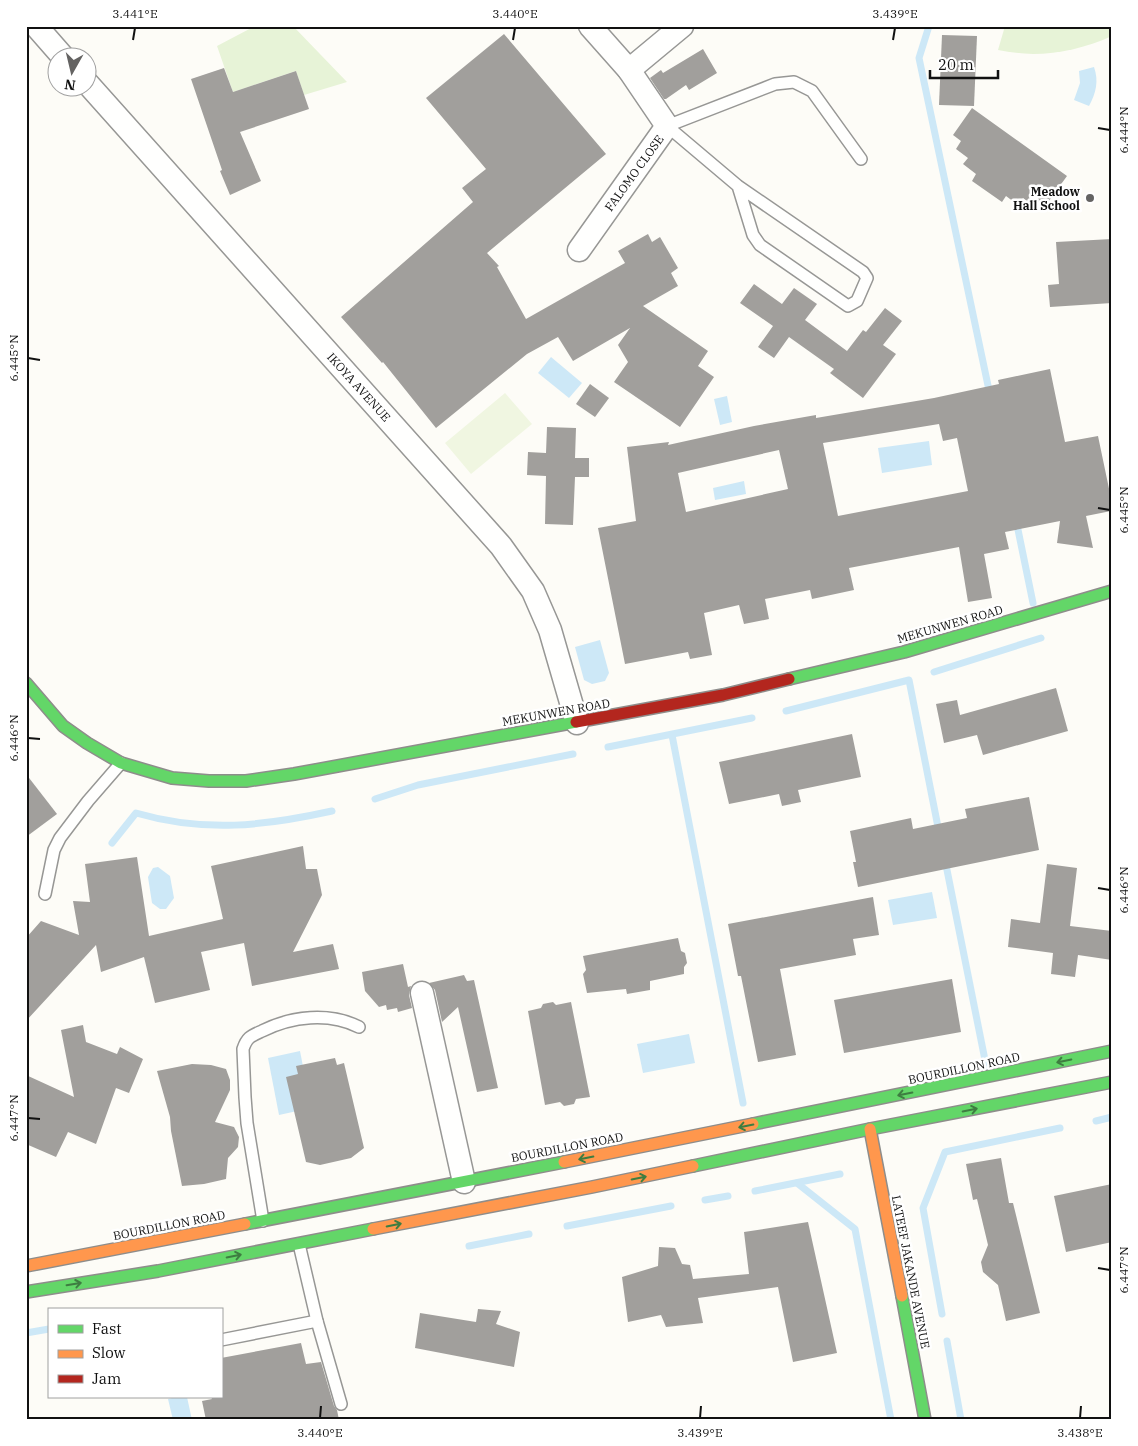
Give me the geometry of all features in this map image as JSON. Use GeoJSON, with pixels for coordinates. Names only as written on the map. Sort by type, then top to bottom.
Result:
{"type":"FeatureCollection","features":[{"type":"Feature","properties":{"kind":"main road","name":"MEKUNWEN ROAD"},"geometry":{"type":"LineString","coordinates":[[26,683],[64,726],[87,743],[121,763],[172,778],[246,781],[577,723],[723,695],[894,654],[1112,591]]}},
{"type":"Feature","properties":{"kind":"main road","name":"BOURDILLON ROAD"},"geometry":{"type":"LineString","coordinates":[[26,1292],[158,1271],[299,1244],[309,1227],[464,1182],[1112,1051]]}},
{"type":"Feature","properties":{"kind":"main road","name":"BOURDILLON ROAD"},"geometry":{"type":"LineString","coordinates":[[26,1266],[263,1221],[309,1227],[592,1187],[870,1129],[1112,1082]]}},
{"type":"Feature","properties":{"kind":"main road","name":"LATEEF JAKANDE AVENUE"},"geometry":{"type":"LineString","coordinates":[[870,1129],[925,1420]]}},
{"type":"Feature","properties":{"kind":"street"},"geometry":{"type":"LineString","coordinates":[[36,26],[55,48]]}},
{"type":"Feature","properties":{"kind":"street","name":"FALOMO CLOSE"},"geometry":{"type":"LineString","coordinates":[[579,250],[667,126],[629,70],[590,26]]}},
{"type":"Feature","properties":{"kind":"street"},"geometry":{"type":"LineString","coordinates":[[629,70],[682,26]]}},
{"type":"Feature","properties":{"kind":"street","name":"IKOYA AVENUE"},"geometry":{"type":"LineString","coordinates":[[98,95],[501,546],[533,592],[550,630],[577,723]]}},
{"type":"Feature","properties":{"kind":"street"},"geometry":{"type":"LineString","coordinates":[[422,993],[464,1182]]}},
{"type":"Feature","properties":{"kind":"lane"},"geometry":{"type":"LineString","coordinates":[[738,186],[753,235],[760,245],[848,306],[857,302],[867,278],[863,272],[738,186],[667,126],[775,84],[794,82],[812,91],[862,159]]}},
{"type":"Feature","properties":{"kind":"lane"},"geometry":{"type":"LineString","coordinates":[[45,894],[54,850],[60,838],[88,801],[121,763]]}},
{"type":"Feature","properties":{"kind":"lane"},"geometry":{"type":"LineString","coordinates":[[263,1221],[247,1123],[245,1043],[248,1038],[268,1028],[288,1020],[310,1017],[347,1021],[359,1028]]}},
{"type":"Feature","properties":{"kind":"lane"},"geometry":{"type":"LineString","coordinates":[[299,1244],[317,1321],[341,1404]]}},
{"type":"Feature","properties":{"kind":"lane"},"geometry":{"type":"LineString","coordinates":[[222,1340],[317,1321]]}},
{"type":"Feature","properties":{"kind":"green space"},"geometry":{"type":"Polygon","coordinates":[[[255,26],[293,26],[347,82],[304,95],[296,71],[233,92],[217,46],[255,26]]]}},
{"type":"Feature","properties":{"kind":"green space"},"geometry":{"type":"Polygon","coordinates":[[[1005,26],[1112,26],[1112,36],[1083,47],[1063,51],[1043,54],[1020,53],[998,50],[1005,26]]]}},
{"type":"Feature","properties":{"kind":"green space"},"geometry":{"type":"Polygon","coordinates":[[[505,393],[532,424],[471,474],[445,443],[505,393]]]}},
{"type":"Feature","properties":{"kind":"water"},"geometry":{"type":"Polygon","coordinates":[[[1094,67],[1096,87],[1089,106],[1074,100],[1080,83],[1079,71],[1094,67]]]}},
{"type":"Feature","properties":{"kind":"water"},"geometry":{"type":"Polygon","coordinates":[[[551,357],[582,383],[569,398],[538,373],[551,357]]]}},
{"type":"Feature","properties":{"kind":"water"},"geometry":{"type":"Polygon","coordinates":[[[727,396],[732,422],[720,425],[714,399],[727,396]]]}},
{"type":"Feature","properties":{"kind":"water"},"geometry":{"type":"Polygon","coordinates":[[[929,441],[932,465],[882,473],[878,448],[929,441]]]}},
{"type":"Feature","properties":{"kind":"water"},"geometry":{"type":"Polygon","coordinates":[[[744,481],[746,494],[715,500],[713,488],[744,481]]]}},
{"type":"Feature","properties":{"kind":"water"},"geometry":{"type":"Polygon","coordinates":[[[600,640],[609,673],[605,681],[592,684],[584,680],[575,647],[600,640]]]}},
{"type":"Feature","properties":{"kind":"water"},"geometry":{"type":"Polygon","coordinates":[[[158,867],[170,876],[174,898],[166,909],[160,909],[152,903],[148,877],[153,868],[158,867]]]}},
{"type":"Feature","properties":{"kind":"water"},"geometry":{"type":"Polygon","coordinates":[[[932,892],[937,918],[893,925],[888,900],[932,892]]]}},
{"type":"Feature","properties":{"kind":"water"},"geometry":{"type":"Polygon","coordinates":[[[689,1034],[695,1063],[643,1073],[637,1044],[689,1034]]]}},
{"type":"Feature","properties":{"kind":"water"},"geometry":{"type":"Polygon","coordinates":[[[300,1051],[311,1108],[279,1115],[268,1058],[300,1051]]]}},
{"type":"Feature","properties":{"kind":"water"},"geometry":{"type":"Polygon","coordinates":[[[187,1398],[192,1420],[173,1420],[168,1399],[187,1398]]]}},
{"type":"Feature","properties":{"kind":"building"},"geometry":{"type":"Polygon","coordinates":[[[504,34],[606,154],[487,253],[499,266],[497,267],[526,319],[625,263],[618,251],[648,234],[652,242],[660,237],[678,268],[671,273],[678,286],[643,306],[708,351],[698,366],[714,377],[680,427],[614,382],[628,362],[618,345],[630,328],[573,361],[558,337],[527,354],[436,428],[383,362],[341,317],[473,202],[462,188],[486,169],[426,98],[504,34]]]}},
{"type":"Feature","properties":{"kind":"building"},"geometry":{"type":"Polygon","coordinates":[[[942,35],[977,36],[974,106],[939,105],[942,35]]]}},
{"type":"Feature","properties":{"kind":"building"},"geometry":{"type":"Polygon","coordinates":[[[703,49],[717,73],[689,90],[686,85],[664,99],[650,78],[661,70],[663,73],[703,49]]]}},
{"type":"Feature","properties":{"kind":"building"},"geometry":{"type":"Polygon","coordinates":[[[224,68],[233,92],[296,71],[309,109],[240,132],[261,181],[230,195],[220,171],[222,170],[191,79],[224,68]]]}},
{"type":"Feature","properties":{"kind":"building"},"geometry":{"type":"Polygon","coordinates":[[[972,108],[1067,176],[1046,205],[1040,200],[1035,207],[1023,198],[1018,205],[1006,196],[1002,202],[972,181],[976,174],[963,164],[968,158],[956,149],[961,141],[953,135],[972,108]]]}},
{"type":"Feature","properties":{"kind":"building"},"geometry":{"type":"Polygon","coordinates":[[[1112,239],[1112,303],[1050,307],[1048,285],[1059,284],[1056,242],[1112,239]]]}},
{"type":"Feature","properties":{"kind":"building"},"geometry":{"type":"Polygon","coordinates":[[[754,284],[782,304],[794,288],[817,304],[805,320],[847,351],[863,330],[866,332],[885,308],[902,321],[883,345],[896,354],[863,398],[830,373],[834,369],[789,337],[774,358],[758,347],[773,326],[740,303],[754,284]]]}},
{"type":"Feature","properties":{"kind":"building"},"geometry":{"type":"Polygon","coordinates":[[[1050,369],[1065,442],[1098,436],[1112,503],[1111,511],[1086,516],[1093,548],[1057,543],[1060,521],[1005,532],[1009,549],[984,554],[992,598],[968,602],[959,547],[849,568],[854,590],[812,599],[810,590],[765,599],[769,619],[744,624],[739,605],[704,613],[712,655],[690,659],[688,652],[625,664],[598,528],[636,521],[627,447],[669,442],[668,445],[754,426],[816,415],[816,418],[934,398],[999,384],[998,380],[1050,369]],[[939,424],[823,443],[838,516],[968,491],[957,438],[943,441],[939,424]],[[779,450],[678,473],[686,512],[788,489],[779,450]]]}},
{"type":"Feature","properties":{"kind":"building"},"geometry":{"type":"Polygon","coordinates":[[[590,384],[609,398],[595,417],[576,404],[590,384]]]}},
{"type":"Feature","properties":{"kind":"building"},"geometry":{"type":"Polygon","coordinates":[[[547,427],[576,428],[575,458],[589,458],[589,477],[575,477],[573,525],[545,524],[546,476],[527,475],[528,452],[546,453],[547,427]]]}},
{"type":"Feature","properties":{"kind":"building"},"geometry":{"type":"Polygon","coordinates":[[[1056,688],[1068,731],[983,755],[977,735],[944,743],[936,704],[957,700],[960,715],[1056,688]]]}},
{"type":"Feature","properties":{"kind":"building"},"geometry":{"type":"Polygon","coordinates":[[[852,734],[861,777],[798,790],[801,802],[782,806],[779,794],[729,804],[719,762],[852,734]]]}},
{"type":"Feature","properties":{"kind":"building"},"geometry":{"type":"Polygon","coordinates":[[[26,774],[57,814],[26,837],[26,774]]]}},
{"type":"Feature","properties":{"kind":"building"},"geometry":{"type":"Polygon","coordinates":[[[1029,797],[1039,850],[858,887],[853,862],[856,862],[850,831],[911,818],[913,829],[967,818],[965,809],[1029,797]]]}},
{"type":"Feature","properties":{"kind":"building"},"geometry":{"type":"Polygon","coordinates":[[[303,846],[306,869],[317,869],[322,895],[293,952],[333,944],[339,969],[252,986],[244,943],[201,952],[210,990],[155,1003],[144,957],[101,972],[96,945],[26,1021],[26,938],[41,921],[79,935],[73,901],[90,902],[85,864],[137,857],[149,936],[223,919],[211,866],[303,846]]]}},
{"type":"Feature","properties":{"kind":"building"},"geometry":{"type":"Polygon","coordinates":[[[1047,864],[1077,868],[1070,926],[1112,931],[1112,960],[1078,955],[1075,977],[1051,974],[1053,953],[1008,947],[1011,919],[1040,923],[1047,864]]]}},
{"type":"Feature","properties":{"kind":"building"},"geometry":{"type":"Polygon","coordinates":[[[873,897],[879,935],[853,939],[856,955],[780,969],[796,1055],[758,1062],[741,976],[738,976],[728,924],[873,897]]]}},
{"type":"Feature","properties":{"kind":"building"},"geometry":{"type":"Polygon","coordinates":[[[678,938],[681,951],[685,953],[687,963],[684,967],[684,974],[650,981],[650,990],[627,994],[626,989],[587,993],[583,974],[586,970],[583,956],[678,938]]]}},
{"type":"Feature","properties":{"kind":"building"},"geometry":{"type":"Polygon","coordinates":[[[403,964],[408,987],[411,986],[409,995],[412,1008],[398,1012],[397,1008],[387,1010],[386,1005],[379,1007],[365,991],[362,972],[403,964]]]}},
{"type":"Feature","properties":{"kind":"building"},"geometry":{"type":"Polygon","coordinates":[[[464,975],[467,981],[474,980],[498,1088],[477,1092],[458,1007],[442,1022],[435,990],[429,983],[464,975]]]}},
{"type":"Feature","properties":{"kind":"building"},"geometry":{"type":"Polygon","coordinates":[[[952,979],[961,1032],[844,1053],[834,1000],[952,979]]]}},
{"type":"Feature","properties":{"kind":"building"},"geometry":{"type":"Polygon","coordinates":[[[553,1002],[556,1005],[571,1002],[590,1097],[576,1099],[574,1104],[564,1106],[560,1102],[545,1105],[528,1011],[541,1008],[543,1004],[553,1002]]]}},
{"type":"Feature","properties":{"kind":"building"},"geometry":{"type":"Polygon","coordinates":[[[83,1025],[86,1042],[117,1054],[120,1047],[143,1059],[129,1093],[116,1088],[96,1144],[68,1132],[56,1157],[26,1144],[26,1075],[74,1097],[61,1030],[83,1025]]]}},
{"type":"Feature","properties":{"kind":"building"},"geometry":{"type":"Polygon","coordinates":[[[335,1058],[337,1065],[344,1063],[364,1148],[351,1158],[320,1165],[306,1162],[286,1077],[298,1074],[296,1066],[335,1058]]]}},
{"type":"Feature","properties":{"kind":"building"},"geometry":{"type":"Polygon","coordinates":[[[192,1064],[211,1065],[226,1069],[230,1080],[230,1090],[215,1122],[234,1127],[239,1137],[238,1147],[228,1158],[226,1179],[182,1186],[170,1117],[157,1071],[192,1064]]]}},
{"type":"Feature","properties":{"kind":"building"},"geometry":{"type":"Polygon","coordinates":[[[1001,1158],[1009,1203],[1013,1203],[1040,1313],[1006,1321],[998,1285],[983,1272],[981,1262],[988,1245],[977,1199],[973,1200],[966,1164],[1001,1158]]]}},
{"type":"Feature","properties":{"kind":"building"},"geometry":{"type":"Polygon","coordinates":[[[1112,1184],[1112,1242],[1066,1252],[1054,1196],[1112,1184]]]}},
{"type":"Feature","properties":{"kind":"building"},"geometry":{"type":"Polygon","coordinates":[[[808,1222],[837,1353],[793,1362],[778,1287],[698,1298],[703,1323],[666,1327],[661,1315],[628,1322],[622,1277],[658,1266],[659,1247],[675,1248],[682,1264],[690,1265],[693,1279],[749,1274],[744,1232],[808,1222]]]}},
{"type":"Feature","properties":{"kind":"building"},"geometry":{"type":"Polygon","coordinates":[[[478,1309],[501,1311],[496,1324],[520,1332],[514,1367],[415,1348],[420,1313],[476,1322],[478,1309]]]}},
{"type":"Feature","properties":{"kind":"building"},"geometry":{"type":"Polygon","coordinates":[[[301,1343],[306,1364],[321,1362],[339,1420],[206,1420],[202,1401],[212,1398],[222,1398],[222,1358],[301,1343]]]}},
{"type":"Feature","properties":{"kind":"waterway"},"geometry":{"type":"LineString","coordinates":[[929,26],[919,58],[990,395]]}},
{"type":"Feature","properties":{"kind":"waterway"},"geometry":{"type":"LineString","coordinates":[[1016,520],[1033,603]]}},
{"type":"Feature","properties":{"kind":"waterway"},"geometry":{"type":"LineString","coordinates":[[934,672],[1041,638]]}},
{"type":"Feature","properties":{"kind":"waterway"},"geometry":{"type":"LineString","coordinates":[[786,711],[909,680],[939,832]]}},
{"type":"Feature","properties":{"kind":"waterway"},"geometry":{"type":"LineString","coordinates":[[608,747],[752,718]]}},
{"type":"Feature","properties":{"kind":"waterway"},"geometry":{"type":"LineString","coordinates":[[672,735],[743,1103]]}},
{"type":"Feature","properties":{"kind":"waterway"},"geometry":{"type":"LineString","coordinates":[[375,799],[418,785],[573,754]]}},
{"type":"Feature","properties":{"kind":"waterway"},"geometry":{"type":"LineString","coordinates":[[112,843],[136,813],[186,823],[234,825],[282,820],[332,811]]}},
{"type":"Feature","properties":{"kind":"waterway"},"geometry":{"type":"LineString","coordinates":[[945,860],[987,1070]]}},
{"type":"Feature","properties":{"kind":"waterway"},"geometry":{"type":"LineString","coordinates":[[1096,1121],[1112,1117]]}},
{"type":"Feature","properties":{"kind":"waterway"},"geometry":{"type":"LineString","coordinates":[[942,1314],[923,1208],[945,1152],[1060,1128]]}},
{"type":"Feature","properties":{"kind":"waterway"},"geometry":{"type":"LineString","coordinates":[[755,1191],[840,1174]]}},
{"type":"Feature","properties":{"kind":"waterway"},"geometry":{"type":"LineString","coordinates":[[797,1183],[855,1229],[891,1420]]}},
{"type":"Feature","properties":{"kind":"waterway"},"geometry":{"type":"LineString","coordinates":[[705,1200],[728,1196]]}},
{"type":"Feature","properties":{"kind":"waterway"},"geometry":{"type":"LineString","coordinates":[[567,1226],[671,1206]]}},
{"type":"Feature","properties":{"kind":"waterway"},"geometry":{"type":"LineString","coordinates":[[469,1246],[529,1234]]}},
{"type":"Feature","properties":{"kind":"waterway"},"geometry":{"type":"LineString","coordinates":[[26,1333],[48,1329]]}},
{"type":"Feature","properties":{"kind":"waterway"},"geometry":{"type":"LineString","coordinates":[[947,1341],[961,1420]]}},
{"type":"Feature","properties":{"kind":"traffic: fast"},"geometry":{"type":"LineString","coordinates":[[789,679],[904,652],[1112,591]]}},
{"type":"Feature","properties":{"kind":"traffic: fast"},"geometry":{"type":"LineString","coordinates":[[26,683],[63,726],[121,763],[172,778],[209,781],[246,781],[294,774],[576,722]]}},
{"type":"Feature","properties":{"kind":"traffic: fast"},"geometry":{"type":"LineString","coordinates":[[753,1124],[1112,1051]]}},
{"type":"Feature","properties":{"kind":"traffic: fast"},"geometry":{"type":"LineString","coordinates":[[693,1166],[1112,1082]]}},
{"type":"Feature","properties":{"kind":"traffic: fast"},"geometry":{"type":"LineString","coordinates":[[245,1224],[564,1162]]}},
{"type":"Feature","properties":{"kind":"traffic: fast"},"geometry":{"type":"LineString","coordinates":[[26,1292],[158,1271],[373,1229]]}},
{"type":"Feature","properties":{"kind":"traffic: fast"},"geometry":{"type":"LineString","coordinates":[[902,1296],[925,1420]]}},
{"type":"Feature","properties":{"kind":"traffic: slow"},"geometry":{"type":"LineString","coordinates":[[564,1162],[753,1124]]}},
{"type":"Feature","properties":{"kind":"traffic: slow"},"geometry":{"type":"LineString","coordinates":[[870,1129],[902,1296]]}},
{"type":"Feature","properties":{"kind":"traffic: slow"},"geometry":{"type":"LineString","coordinates":[[373,1229],[693,1166]]}},
{"type":"Feature","properties":{"kind":"traffic: slow"},"geometry":{"type":"LineString","coordinates":[[26,1266],[245,1224]]}},
{"type":"Feature","properties":{"kind":"traffic: jam"},"geometry":{"type":"LineString","coordinates":[[576,722],[723,695],[789,679]]}},
{"type":"Feature","properties":{"kind":"place","name":"Meadow Hall School"},"geometry":{"type":"Point","coordinates":[1090,198]}}]}
